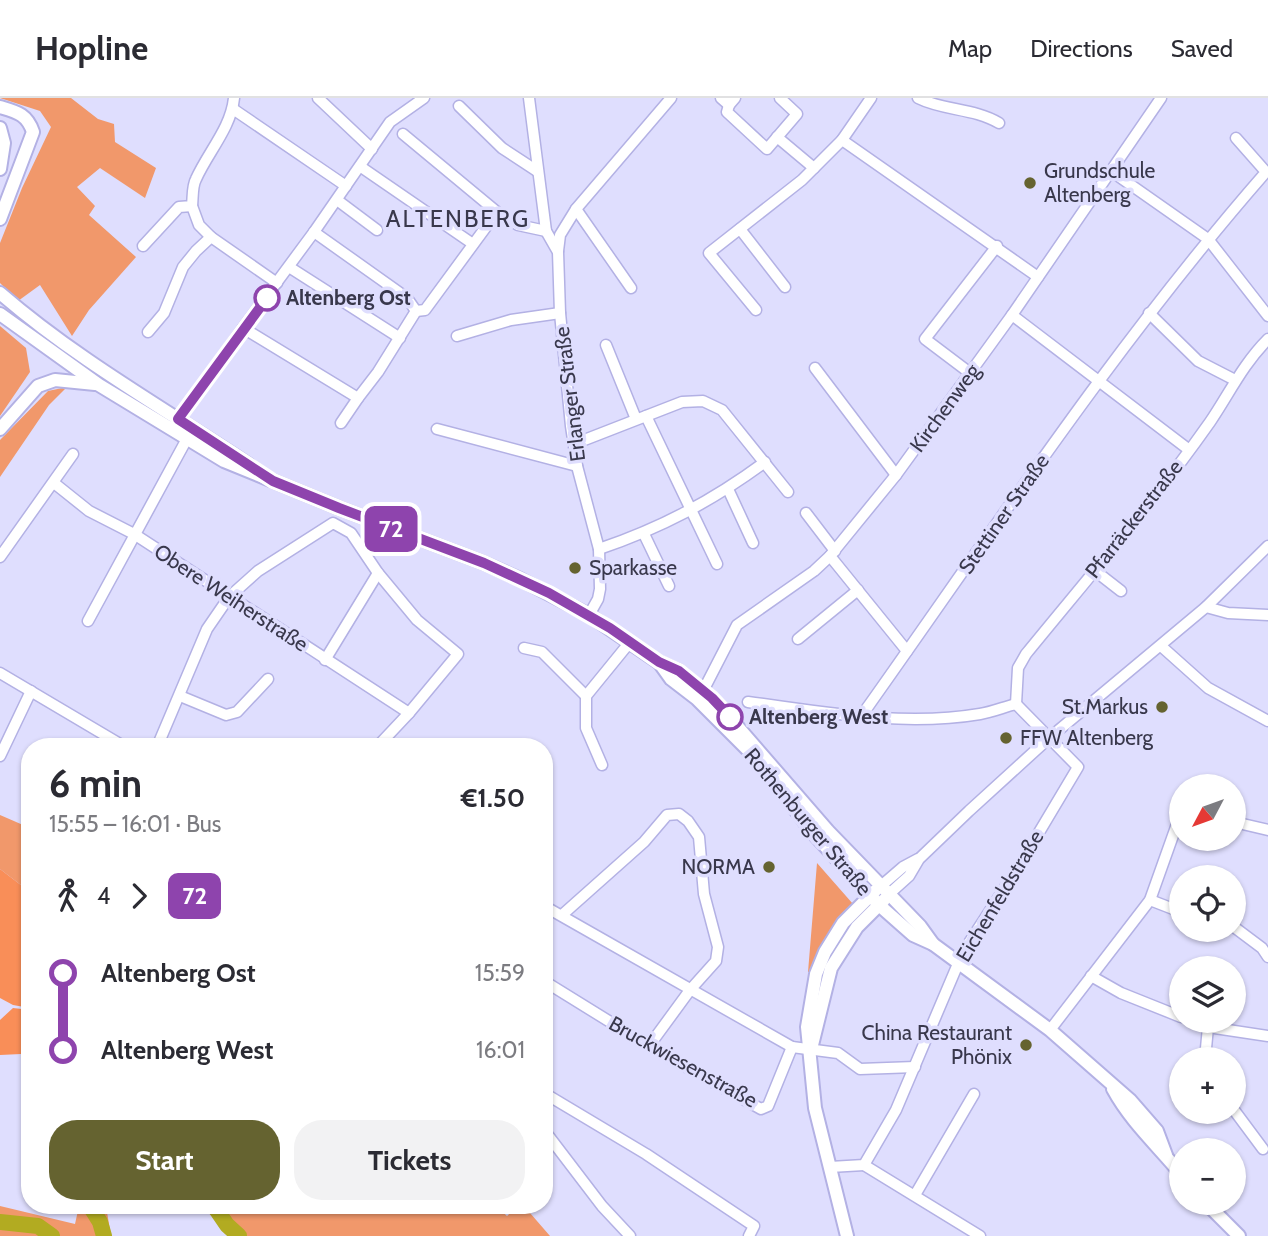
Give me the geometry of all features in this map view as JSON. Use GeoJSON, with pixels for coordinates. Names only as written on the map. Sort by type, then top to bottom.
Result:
{"type":"FeatureCollection","features":[{"type":"Feature","properties":{"kind":"main road"},"geometry":{"type":"LineString","coordinates":[[0,107],[22,114],[27,118],[33,132],[0,219]]}},
{"type":"Feature","properties":{"kind":"main road"},"geometry":{"type":"LineString","coordinates":[[0,128],[4,143],[1,166]]}},
{"type":"Feature","properties":{"kind":"main road","name":"Rothenburger Straße"},"geometry":{"type":"LineString","coordinates":[[0,293],[225,461],[484,563],[549,593],[589,615],[659,662],[679,671],[730,718],[828,831],[920,926],[933,944]]}},
{"type":"Feature","properties":{"kind":"main road","name":"Rothenburger Straße"},"geometry":{"type":"LineString","coordinates":[[0,314],[99,385],[175,425]]}},
{"type":"Feature","properties":{"kind":"main road"},"geometry":{"type":"LineString","coordinates":[[0,429],[38,386],[62,380],[99,385]]}},
{"type":"Feature","properties":{"kind":"main road","name":"Rothenburger Straße"},"geometry":{"type":"LineString","coordinates":[[659,662],[671,679],[697,699],[754,756],[813,833],[874,900],[912,935],[933,944],[1050,1030],[1112,1086],[1122,1106],[1147,1138],[1169,1158]]}},
{"type":"Feature","properties":{"kind":"main road"},"geometry":{"type":"LineString","coordinates":[[847,1236],[815,1108],[810,1050],[831,968],[874,900],[885,890]]}},
{"type":"Feature","properties":{"kind":"main road"},"geometry":{"type":"LineString","coordinates":[[1218,1215],[1239,1236]]}},
{"type":"Feature","properties":{"kind":"street"},"geometry":{"type":"LineString","coordinates":[[318,98],[372,149]]}},
{"type":"Feature","properties":{"kind":"street"},"geometry":{"type":"LineString","coordinates":[[175,425],[390,122],[424,98]]}},
{"type":"Feature","properties":{"kind":"street","name":"Erlanger Straße"},"geometry":{"type":"LineString","coordinates":[[529,98],[546,231],[558,252],[560,313],[578,466],[598,549],[600,589],[589,615]]}},
{"type":"Feature","properties":{"kind":"street"},"geometry":{"type":"LineString","coordinates":[[558,252],[560,235],[576,209],[671,98]]}},
{"type":"Feature","properties":{"kind":"street"},"geometry":{"type":"LineString","coordinates":[[728,100],[727,112],[766,149],[797,114],[780,98]]}},
{"type":"Feature","properties":{"kind":"street"},"geometry":{"type":"LineString","coordinates":[[756,310],[709,253],[814,169],[842,140],[871,98]]}},
{"type":"Feature","properties":{"kind":"street"},"geometry":{"type":"LineString","coordinates":[[918,98],[936,105],[986,115],[999,123]]}},
{"type":"Feature","properties":{"kind":"street","name":"Kirchenweg"},"geometry":{"type":"LineString","coordinates":[[703,691],[737,625],[814,571],[896,475],[1012,315],[1161,98]]}},
{"type":"Feature","properties":{"kind":"street"},"geometry":{"type":"LineString","coordinates":[[277,283],[211,237],[200,225],[192,206],[194,181],[223,131],[233,103],[346,186]]}},
{"type":"Feature","properties":{"kind":"street"},"geometry":{"type":"LineString","coordinates":[[459,106],[502,148],[537,172]]}},
{"type":"Feature","properties":{"kind":"street"},"geometry":{"type":"LineString","coordinates":[[403,134],[497,212],[518,225],[546,231]]}},
{"type":"Feature","properties":{"kind":"street"},"geometry":{"type":"LineString","coordinates":[[777,136],[814,169]]}},
{"type":"Feature","properties":{"kind":"street","name":"Stettiner Straße"},"geometry":{"type":"LineString","coordinates":[[865,718],[867,708],[1149,313],[1208,239],[1266,173],[1236,138]]}},
{"type":"Feature","properties":{"kind":"street"},"geometry":{"type":"LineString","coordinates":[[842,140],[1038,277]]}},
{"type":"Feature","properties":{"kind":"street"},"geometry":{"type":"LineString","coordinates":[[360,167],[473,244]]}},
{"type":"Feature","properties":{"kind":"street"},"geometry":{"type":"LineString","coordinates":[[1111,171],[1208,239],[1268,316]]}},
{"type":"Feature","properties":{"kind":"street"},"geometry":{"type":"LineString","coordinates":[[337,200],[377,230]]}},
{"type":"Feature","properties":{"kind":"street"},"geometry":{"type":"LineString","coordinates":[[143,246],[179,207],[192,206]]}},
{"type":"Feature","properties":{"kind":"street"},"geometry":{"type":"LineString","coordinates":[[576,209],[631,288]]}},
{"type":"Feature","properties":{"kind":"street"},"geometry":{"type":"LineString","coordinates":[[416,311],[425,310],[497,212]]}},
{"type":"Feature","properties":{"kind":"street"},"geometry":{"type":"LineString","coordinates":[[740,229],[785,287]]}},
{"type":"Feature","properties":{"kind":"street"},"geometry":{"type":"LineString","coordinates":[[314,232],[407,298],[416,311]]}},
{"type":"Feature","properties":{"kind":"street"},"geometry":{"type":"LineString","coordinates":[[148,332],[164,313],[183,267],[211,237]]}},
{"type":"Feature","properties":{"kind":"street"},"geometry":{"type":"LineString","coordinates":[[970,373],[925,339],[997,246]]}},
{"type":"Feature","properties":{"kind":"street"},"geometry":{"type":"LineString","coordinates":[[289,267],[400,338]]}},
{"type":"Feature","properties":{"kind":"street"},"geometry":{"type":"LineString","coordinates":[[341,424],[416,311]]}},
{"type":"Feature","properties":{"kind":"street"},"geometry":{"type":"LineString","coordinates":[[457,336],[511,320],[560,313]]}},
{"type":"Feature","properties":{"kind":"street"},"geometry":{"type":"LineString","coordinates":[[1149,313],[1198,361],[1235,380]]}},
{"type":"Feature","properties":{"kind":"street"},"geometry":{"type":"LineString","coordinates":[[1012,315],[1188,449]]}},
{"type":"Feature","properties":{"kind":"street"},"geometry":{"type":"LineString","coordinates":[[243,328],[358,398]]}},
{"type":"Feature","properties":{"kind":"street","name":"Pfarräckerstraße"},"geometry":{"type":"LineString","coordinates":[[1016,704],[1018,668],[1026,654],[1210,421],[1247,361],[1268,339]]}},
{"type":"Feature","properties":{"kind":"street"},"geometry":{"type":"LineString","coordinates":[[606,345],[717,564]]}},
{"type":"Feature","properties":{"kind":"street"},"geometry":{"type":"LineString","coordinates":[[815,368],[896,475]]}},
{"type":"Feature","properties":{"kind":"street"},"geometry":{"type":"LineString","coordinates":[[575,443],[682,402],[703,401],[722,410],[788,492]]}},
{"type":"Feature","properties":{"kind":"street"},"geometry":{"type":"LineString","coordinates":[[437,429],[578,466]]}},
{"type":"Feature","properties":{"kind":"street"},"geometry":{"type":"LineString","coordinates":[[88,621],[189,434]]}},
{"type":"Feature","properties":{"kind":"street"},"geometry":{"type":"LineString","coordinates":[[0,557],[73,454]]}},
{"type":"Feature","properties":{"kind":"street"},"geometry":{"type":"LineString","coordinates":[[598,549],[644,534],[691,510],[728,489],[765,462]]}},
{"type":"Feature","properties":{"kind":"street","name":"Obere Weiherstraße"},"geometry":{"type":"LineString","coordinates":[[54,484],[89,510],[134,534],[409,713]]}},
{"type":"Feature","properties":{"kind":"street"},"geometry":{"type":"LineString","coordinates":[[728,489],[753,543]]}},
{"type":"Feature","properties":{"kind":"street"},"geometry":{"type":"LineString","coordinates":[[806,513],[858,590],[907,651]]}},
{"type":"Feature","properties":{"kind":"street"},"geometry":{"type":"LineString","coordinates":[[161,738],[207,629],[229,597],[257,571],[333,523],[351,533],[378,573],[417,620],[458,654],[385,738]]}},
{"type":"Feature","properties":{"kind":"street"},"geometry":{"type":"LineString","coordinates":[[644,534],[669,586]]}},
{"type":"Feature","properties":{"kind":"street"},"geometry":{"type":"LineString","coordinates":[[885,890],[909,876],[919,859],[1048,739],[1206,607],[1268,547]]}},
{"type":"Feature","properties":{"kind":"street"},"geometry":{"type":"LineString","coordinates":[[1094,570],[1121,592]]}},
{"type":"Feature","properties":{"kind":"street"},"geometry":{"type":"LineString","coordinates":[[325,660],[378,573]]}},
{"type":"Feature","properties":{"kind":"street"},"geometry":{"type":"LineString","coordinates":[[798,639],[858,590]]}},
{"type":"Feature","properties":{"kind":"street"},"geometry":{"type":"LineString","coordinates":[[1206,607],[1228,613],[1268,615]]}},
{"type":"Feature","properties":{"kind":"street"},"geometry":{"type":"LineString","coordinates":[[602,765],[586,728],[586,696],[630,642]]}},
{"type":"Feature","properties":{"kind":"street"},"geometry":{"type":"LineString","coordinates":[[1161,646],[1208,688],[1268,721]]}},
{"type":"Feature","properties":{"kind":"street"},"geometry":{"type":"LineString","coordinates":[[524,648],[542,652],[586,696]]}},
{"type":"Feature","properties":{"kind":"street"},"geometry":{"type":"LineString","coordinates":[[0,673],[103,738]]}},
{"type":"Feature","properties":{"kind":"street"},"geometry":{"type":"LineString","coordinates":[[180,695],[226,715],[237,712],[268,679]]}},
{"type":"Feature","properties":{"kind":"street"},"geometry":{"type":"LineString","coordinates":[[0,756],[31,691]]}},
{"type":"Feature","properties":{"kind":"street"},"geometry":{"type":"LineString","coordinates":[[748,702],[865,718],[926,718],[980,714],[1016,704],[1048,739]]}},
{"type":"Feature","properties":{"kind":"street","name":"Eichenfeldstraße"},"geometry":{"type":"LineString","coordinates":[[864,1165],[896,1110],[965,947],[1019,866],[1078,767],[1048,739]]}},
{"type":"Feature","properties":{"kind":"street"},"geometry":{"type":"LineString","coordinates":[[562,915],[626,859],[667,815],[679,814],[688,821],[699,837],[704,894],[718,947],[716,961],[690,990],[649,1046]]}},
{"type":"Feature","properties":{"kind":"street"},"geometry":{"type":"LineString","coordinates":[[1246,825],[1268,830]]}},
{"type":"Feature","properties":{"kind":"street"},"geometry":{"type":"LineString","coordinates":[[1050,1030],[1150,900],[1169,847]]}},
{"type":"Feature","properties":{"kind":"street"},"geometry":{"type":"LineString","coordinates":[[1150,900],[1169,907]]}},
{"type":"Feature","properties":{"kind":"street"},"geometry":{"type":"LineString","coordinates":[[553,910],[792,1047],[838,1053],[860,1069],[915,1067]]}},
{"type":"Feature","properties":{"kind":"street"},"geometry":{"type":"LineString","coordinates":[[1246,935],[1268,957]]}},
{"type":"Feature","properties":{"kind":"street"},"geometry":{"type":"LineString","coordinates":[[1091,976],[1121,993],[1169,1012]]}},
{"type":"Feature","properties":{"kind":"street","name":"Bruckwiesenstraße"},"geometry":{"type":"LineString","coordinates":[[553,987],[649,1046],[761,1109],[768,1106],[792,1047]]}},
{"type":"Feature","properties":{"kind":"street"},"geometry":{"type":"LineString","coordinates":[[1244,1033],[1268,1037]]}},
{"type":"Feature","properties":{"kind":"street"},"geometry":{"type":"LineString","coordinates":[[915,1195],[974,1094]]}},
{"type":"Feature","properties":{"kind":"street"},"geometry":{"type":"LineString","coordinates":[[553,1098],[646,1154],[754,1226],[749,1236]]}},
{"type":"Feature","properties":{"kind":"street"},"geometry":{"type":"LineString","coordinates":[[1244,1124],[1263,1149]]}},
{"type":"Feature","properties":{"kind":"street"},"geometry":{"type":"LineString","coordinates":[[553,1142],[602,1206],[630,1236]]}},
{"type":"Feature","properties":{"kind":"street"},"geometry":{"type":"LineString","coordinates":[[830,1167],[864,1165],[979,1236]]}},
{"type":"Feature","properties":{"kind":"shaded area"},"geometry":{"type":"Polygon","coordinates":[[[0,98],[71,98],[98,119],[114,124],[115,142],[156,168],[145,198],[100,168],[77,187],[95,206],[89,215],[136,257],[89,310],[72,336],[40,285],[18,301],[0,283],[0,243],[51,127],[40,111],[0,98]]]}},
{"type":"Feature","properties":{"kind":"shaded area"},"geometry":{"type":"Polygon","coordinates":[[[0,326],[26,348],[30,372],[0,416],[0,326]]]}},
{"type":"Feature","properties":{"kind":"shaded area"},"geometry":{"type":"Polygon","coordinates":[[[67,387],[49,405],[0,477],[0,440],[48,391],[67,387]]]}},
{"type":"Feature","properties":{"kind":"shaded area"},"geometry":{"type":"Polygon","coordinates":[[[0,815],[21,824],[21,885],[0,869],[0,815]]]}},
{"type":"Feature","properties":{"kind":"shaded area"},"geometry":{"type":"Polygon","coordinates":[[[817,863],[853,904],[831,933],[813,972],[808,972],[817,863]]]}},
{"type":"Feature","properties":{"kind":"shaded area"},"geometry":{"type":"Polygon","coordinates":[[[0,869],[21,885],[21,1006],[0,998],[0,869]]]}},
{"type":"Feature","properties":{"kind":"shaded area"},"geometry":{"type":"Polygon","coordinates":[[[13,1008],[21,1009],[21,1054],[0,1055],[0,1020],[13,1008]]]}},
{"type":"Feature","properties":{"kind":"shaded area"},"geometry":{"type":"Polygon","coordinates":[[[0,1206],[21,1211],[21,1214],[33,1214],[75,1224],[77,1214],[107,1214],[111,1236],[0,1236],[0,1206]]]}},
{"type":"Feature","properties":{"kind":"shaded area"},"geometry":{"type":"Polygon","coordinates":[[[210,1214],[531,1214],[550,1236],[233,1236],[210,1214]]]}},
{"type":"Feature","properties":{"kind":"waterway"},"geometry":{"type":"LineString","coordinates":[[95,1214],[104,1236]]}},
{"type":"Feature","properties":{"kind":"waterway"},"geometry":{"type":"LineString","coordinates":[[219,1214],[239,1236]]}},
{"type":"Feature","properties":{"kind":"waterway"},"geometry":{"type":"LineString","coordinates":[[0,1222],[38,1226],[52,1236]]}},
{"type":"Feature","properties":{"kind":"bus line","name":"72"},"geometry":{"type":"LineString","coordinates":[[267,298],[178,419],[273,481],[484,563],[549,593],[610,628],[659,662],[679,671],[730,717]]}},
{"type":"Feature","properties":{"kind":"place","name":"Grundschule Altenberg"},"geometry":{"type":"Point","coordinates":[1030,183]}},
{"type":"Feature","properties":{"kind":"place","name":"Altenberg Ost"},"geometry":{"type":"Point","coordinates":[267,298]}},
{"type":"Feature","properties":{"kind":"place","name":"Sparkasse"},"geometry":{"type":"Point","coordinates":[575,568]}},
{"type":"Feature","properties":{"kind":"place","name":"St.Markus"},"geometry":{"type":"Point","coordinates":[1162,707]}},
{"type":"Feature","properties":{"kind":"place","name":"Altenberg West"},"geometry":{"type":"Point","coordinates":[730,717]}},
{"type":"Feature","properties":{"kind":"place","name":"FFW Altenberg"},"geometry":{"type":"Point","coordinates":[1006,738]}},
{"type":"Feature","properties":{"kind":"place","name":"NORMA"},"geometry":{"type":"Point","coordinates":[769,867]}},
{"type":"Feature","properties":{"kind":"place","name":"China Restaurant Phönix"},"geometry":{"type":"Point","coordinates":[1026,1045]}},
{"type":"Feature","properties":{"kind":"district","name":"ALTENBERG"},"geometry":{"type":"Point","coordinates":[458,219]}}]}
